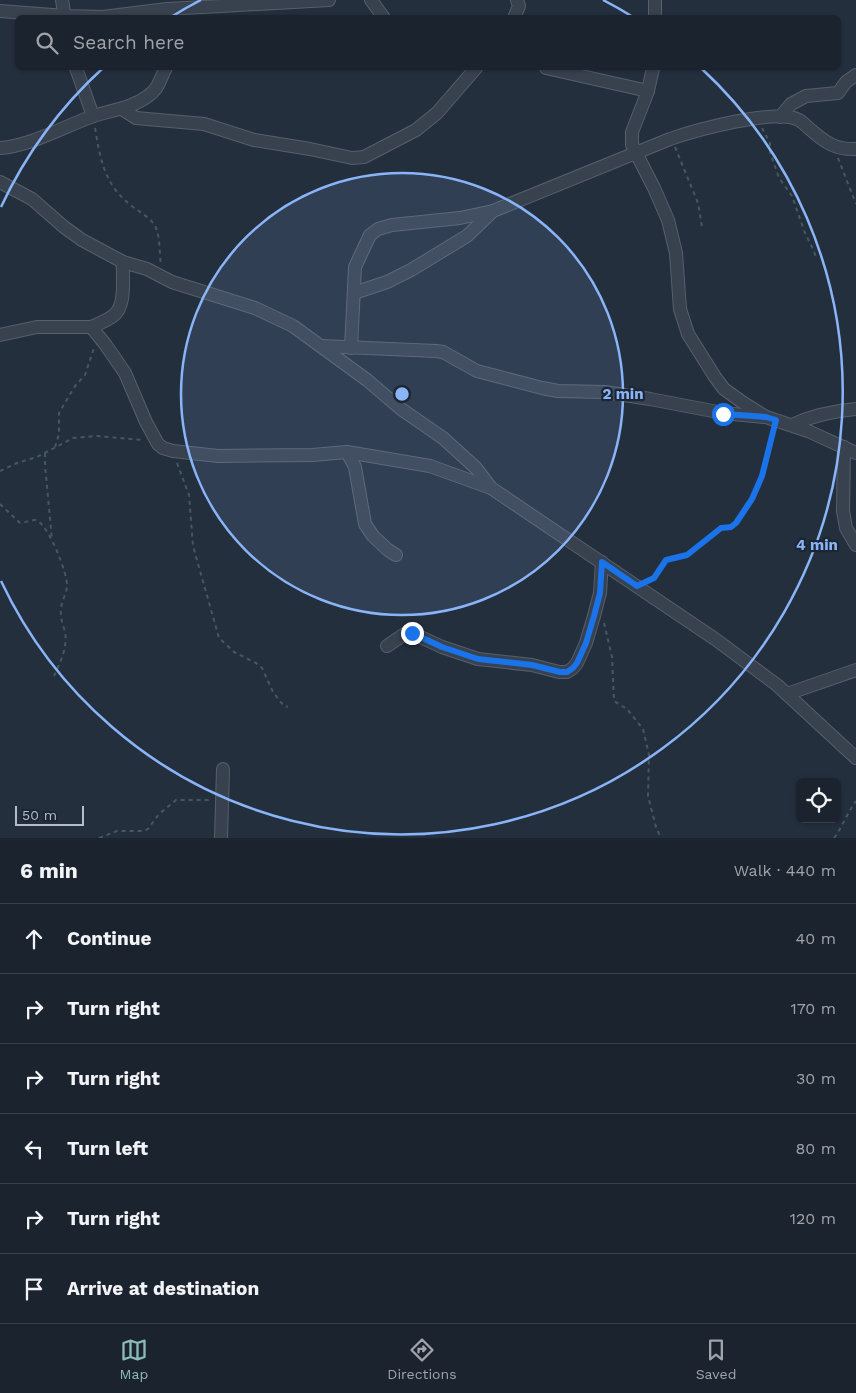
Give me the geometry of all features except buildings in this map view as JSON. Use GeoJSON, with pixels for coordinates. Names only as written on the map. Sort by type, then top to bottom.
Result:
{"type":"FeatureCollection","features":[{"type":"Feature","properties":{"kind":"street"},"geometry":{"type":"LineString","coordinates":[[62,0],[65,15]]}},
{"type":"Feature","properties":{"kind":"street"},"geometry":{"type":"LineString","coordinates":[[157,0],[167,9]]}},
{"type":"Feature","properties":{"kind":"street"},"geometry":{"type":"LineString","coordinates":[[118,15],[167,9],[203,12],[329,0]]}},
{"type":"Feature","properties":{"kind":"street"},"geometry":{"type":"LineString","coordinates":[[371,0],[382,15]]}},
{"type":"Feature","properties":{"kind":"street"},"geometry":{"type":"LineString","coordinates":[[515,15],[518,0]]}},
{"type":"Feature","properties":{"kind":"street"},"geometry":{"type":"LineString","coordinates":[[655,0],[655,15]]}},
{"type":"Feature","properties":{"kind":"street"},"geometry":{"type":"LineString","coordinates":[[0,11],[43,15]]}},
{"type":"Feature","properties":{"kind":"street"},"geometry":{"type":"LineString","coordinates":[[77,70],[93,116]]}},
{"type":"Feature","properties":{"kind":"street"},"geometry":{"type":"LineString","coordinates":[[0,148],[24,143],[93,116],[122,109],[149,96],[156,89],[165,70]]}},
{"type":"Feature","properties":{"kind":"street"},"geometry":{"type":"LineString","coordinates":[[122,109],[136,118],[204,124],[254,140],[352,158],[364,157],[408,135],[423,124],[444,106],[474,70]]}},
{"type":"Feature","properties":{"kind":"street"},"geometry":{"type":"LineString","coordinates":[[555,70],[648,91]]}},
{"type":"Feature","properties":{"kind":"street"},"geometry":{"type":"LineString","coordinates":[[653,70],[648,91],[632,132],[632,145],[668,220],[676,253],[680,309],[688,334],[724,389],[771,419]]}},
{"type":"Feature","properties":{"kind":"street"},"geometry":{"type":"LineString","coordinates":[[780,116],[791,104],[806,96],[838,93],[846,82],[856,75]]}},
{"type":"Feature","properties":{"kind":"street"},"geometry":{"type":"LineString","coordinates":[[351,348],[355,267],[370,235],[378,229],[392,225],[460,218],[493,211],[670,139],[698,130],[759,118],[792,117],[801,121],[837,148],[856,149]]}},
{"type":"Feature","properties":{"kind":"street"},"geometry":{"type":"LineString","coordinates":[[0,182],[32,199],[64,228],[82,240],[122,262],[147,269],[192,289],[255,308],[293,326],[367,380],[401,409],[443,438],[476,468],[491,488]]}},
{"type":"Feature","properties":{"kind":"street"},"geometry":{"type":"LineString","coordinates":[[354,293],[387,282],[424,262],[467,236],[493,211]]}},
{"type":"Feature","properties":{"kind":"street"},"geometry":{"type":"LineString","coordinates":[[0,335],[37,327],[95,332],[118,311],[121,297],[122,262]]}},
{"type":"Feature","properties":{"kind":"street"},"geometry":{"type":"LineString","coordinates":[[95,332],[125,373],[156,441],[163,448],[173,451],[218,456],[312,455],[347,452],[430,466],[491,488],[715,639],[778,685],[856,758]]}},
{"type":"Feature","properties":{"kind":"street"},"geometry":{"type":"LineString","coordinates":[[321,346],[443,352],[477,371],[542,388],[605,392],[723,414],[771,419],[792,425],[852,451],[843,511],[846,528],[856,545]]}},
{"type":"Feature","properties":{"kind":"street"},"geometry":{"type":"LineString","coordinates":[[792,425],[810,417],[856,408]]}},
{"type":"Feature","properties":{"kind":"street"},"geometry":{"type":"LineString","coordinates":[[347,452],[355,467],[365,524],[373,536],[396,555]]}},
{"type":"Feature","properties":{"kind":"street"},"geometry":{"type":"LineString","coordinates":[[387,646],[406,633],[412,633],[442,647],[478,659],[532,665],[567,672],[573,668],[586,643],[600,593],[602,562]]}},
{"type":"Feature","properties":{"kind":"street"},"geometry":{"type":"LineString","coordinates":[[787,694],[856,670]]}},
{"type":"Feature","properties":{"kind":"street"},"geometry":{"type":"LineString","coordinates":[[221,838],[223,769]]}},
{"type":"Feature","properties":{"kind":"path"},"geometry":{"type":"LineString","coordinates":[[93,116],[100,158],[106,176],[124,200],[153,223],[158,232],[163,277]]}},
{"type":"Feature","properties":{"kind":"path"},"geometry":{"type":"LineString","coordinates":[[759,118],[770,143],[770,152],[779,178],[792,196],[816,258]]}},
{"type":"Feature","properties":{"kind":"path"},"geometry":{"type":"LineString","coordinates":[[670,139],[676,148],[698,203],[702,227]]}},
{"type":"Feature","properties":{"kind":"path"},"geometry":{"type":"LineString","coordinates":[[837,148],[841,168],[856,204]]}},
{"type":"Feature","properties":{"kind":"path"},"geometry":{"type":"LineString","coordinates":[[55,447],[59,434],[58,413],[75,386],[85,375],[95,332]]}},
{"type":"Feature","properties":{"kind":"path"},"geometry":{"type":"LineString","coordinates":[[637,586],[654,578],[666,560],[687,555],[721,528],[731,527],[736,523],[752,499],[762,476],[771,419]]}},
{"type":"Feature","properties":{"kind":"path"},"geometry":{"type":"LineString","coordinates":[[0,471],[45,454],[72,438],[114,437],[156,441]]}},
{"type":"Feature","properties":{"kind":"path"},"geometry":{"type":"LineString","coordinates":[[173,451],[189,495],[193,546],[219,638],[234,652],[262,668],[273,692],[283,705],[288,707]]}},
{"type":"Feature","properties":{"kind":"path"},"geometry":{"type":"LineString","coordinates":[[45,454],[52,541]]}},
{"type":"Feature","properties":{"kind":"path"},"geometry":{"type":"LineString","coordinates":[[0,504],[20,523],[36,520],[39,522],[52,541],[63,567],[67,589],[61,609],[61,622],[66,634],[66,640],[62,659],[54,676]]}},
{"type":"Feature","properties":{"kind":"path"},"geometry":{"type":"LineString","coordinates":[[597,604],[603,618],[612,657],[614,701],[627,709],[643,729],[649,755],[648,796],[656,827],[661,838]]}},
{"type":"Feature","properties":{"kind":"path"},"geometry":{"type":"LineString","coordinates":[[99,838],[117,831],[143,831],[148,829],[159,814],[176,800],[222,801]]}},
{"type":"Feature","properties":{"kind":"path"},"geometry":{"type":"LineString","coordinates":[[834,838],[856,801]]}},
{"type":"Feature","properties":{"kind":"route"},"geometry":{"type":"LineString","coordinates":[[412,633],[442,647],[478,659],[532,665],[560,672],[567,672],[573,668],[586,643],[594,616],[600,593],[602,562],[637,586],[654,578],[666,560],[687,555],[721,528],[731,527],[745,512],[762,476],[776,420],[766,417],[723,414]]}}]}
